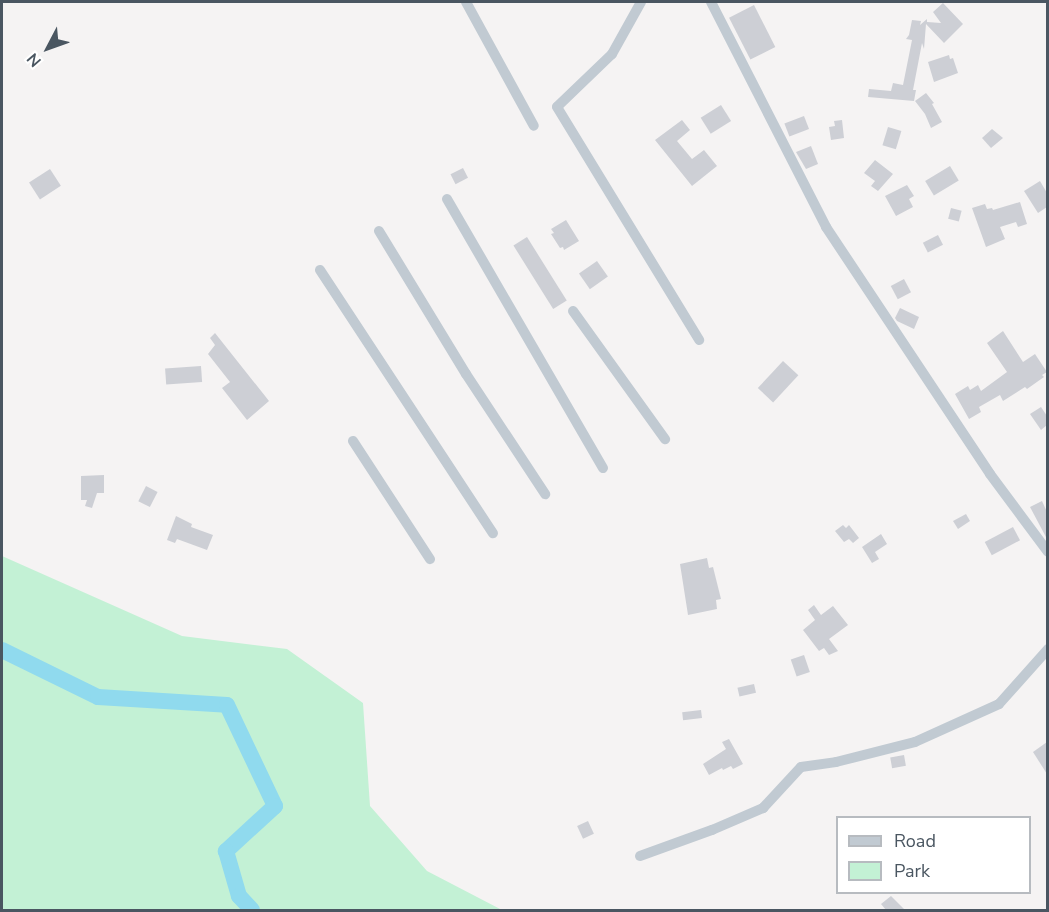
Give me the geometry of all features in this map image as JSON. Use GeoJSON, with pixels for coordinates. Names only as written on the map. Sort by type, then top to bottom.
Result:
{"type":"FeatureCollection","features":[{"type":"Feature","properties":{"kind":"street"},"geometry":{"type":"LineString","coordinates":[[466,2],[534,126]]}},
{"type":"Feature","properties":{"kind":"street"},"geometry":{"type":"LineString","coordinates":[[641,2],[612,54],[557,107],[699,340]]}},
{"type":"Feature","properties":{"kind":"street"},"geometry":{"type":"LineString","coordinates":[[711,2],[826,227],[990,474],[1047,552]]}},
{"type":"Feature","properties":{"kind":"street"},"geometry":{"type":"LineString","coordinates":[[447,199],[603,468]]}},
{"type":"Feature","properties":{"kind":"street"},"geometry":{"type":"LineString","coordinates":[[379,231],[466,374],[544,494]]}},
{"type":"Feature","properties":{"kind":"street"},"geometry":{"type":"LineString","coordinates":[[320,270],[493,533]]}},
{"type":"Feature","properties":{"kind":"street"},"geometry":{"type":"LineString","coordinates":[[573,310],[665,439]]}},
{"type":"Feature","properties":{"kind":"street"},"geometry":{"type":"LineString","coordinates":[[353,441],[430,559]]}},
{"type":"Feature","properties":{"kind":"street"},"geometry":{"type":"LineString","coordinates":[[640,856],[712,830],[763,808],[801,767],[836,762],[915,742],[999,705],[1047,649]]}},
{"type":"Feature","properties":{"kind":"green space"},"geometry":{"type":"Polygon","coordinates":[[[2,556],[182,636],[287,649],[363,703],[370,806],[427,871],[502,910],[2,910],[2,556]]]}},
{"type":"Feature","properties":{"kind":"building"},"geometry":{"type":"Polygon","coordinates":[[[943,3],[963,24],[944,43],[926,24],[924,49],[922,43],[913,90],[916,90],[914,101],[868,97],[869,89],[891,91],[893,83],[903,85],[912,40],[906,39],[912,20],[921,21],[920,25],[927,19],[927,22],[941,23],[933,12],[943,3]]]}},
{"type":"Feature","properties":{"kind":"building"},"geometry":{"type":"Polygon","coordinates":[[[754,5],[775,47],[750,60],[729,18],[754,5]]]}},
{"type":"Feature","properties":{"kind":"building"},"geometry":{"type":"Polygon","coordinates":[[[949,55],[950,59],[953,58],[958,73],[934,82],[928,62],[949,55]]]}},
{"type":"Feature","properties":{"kind":"building"},"geometry":{"type":"Polygon","coordinates":[[[926,93],[934,103],[932,104],[942,122],[931,128],[925,114],[915,101],[926,93]]]}},
{"type":"Feature","properties":{"kind":"building"},"geometry":{"type":"Polygon","coordinates":[[[721,105],[731,121],[711,134],[701,118],[721,105]]]}},
{"type":"Feature","properties":{"kind":"building"},"geometry":{"type":"Polygon","coordinates":[[[804,116],[809,129],[789,137],[784,124],[804,116]]]}},
{"type":"Feature","properties":{"kind":"building"},"geometry":{"type":"Polygon","coordinates":[[[682,120],[690,130],[677,141],[692,159],[704,150],[717,166],[692,186],[655,140],[682,120]]]}},
{"type":"Feature","properties":{"kind":"building"},"geometry":{"type":"Polygon","coordinates":[[[842,120],[844,138],[831,140],[829,127],[835,126],[834,121],[842,120]]]}},
{"type":"Feature","properties":{"kind":"building"},"geometry":{"type":"Polygon","coordinates":[[[888,127],[901,131],[896,149],[882,145],[888,127]]]}},
{"type":"Feature","properties":{"kind":"building"},"geometry":{"type":"Polygon","coordinates":[[[992,129],[1003,138],[991,148],[982,138],[992,129]]]}},
{"type":"Feature","properties":{"kind":"building"},"geometry":{"type":"Polygon","coordinates":[[[811,146],[818,164],[806,169],[796,152],[811,146]]]}},
{"type":"Feature","properties":{"kind":"building"},"geometry":{"type":"Polygon","coordinates":[[[875,160],[893,174],[878,191],[871,186],[875,181],[864,173],[875,160]]]}},
{"type":"Feature","properties":{"kind":"building"},"geometry":{"type":"Polygon","coordinates":[[[950,166],[959,181],[934,196],[925,181],[950,166]]]}},
{"type":"Feature","properties":{"kind":"building"},"geometry":{"type":"Polygon","coordinates":[[[463,168],[468,178],[456,184],[451,174],[463,168]]]}},
{"type":"Feature","properties":{"kind":"building"},"geometry":{"type":"Polygon","coordinates":[[[50,169],[61,186],[40,199],[29,183],[50,169]]]}},
{"type":"Feature","properties":{"kind":"building"},"geometry":{"type":"Polygon","coordinates":[[[1040,181],[1047,193],[1047,207],[1038,213],[1024,191],[1040,181]]]}},
{"type":"Feature","properties":{"kind":"building"},"geometry":{"type":"Polygon","coordinates":[[[907,185],[914,196],[909,199],[913,207],[896,216],[885,196],[907,185]]]}},
{"type":"Feature","properties":{"kind":"building"},"geometry":{"type":"Polygon","coordinates":[[[1020,202],[1027,224],[1018,227],[1016,222],[1000,227],[1005,239],[986,247],[972,208],[985,204],[987,209],[992,208],[993,210],[1020,202]]]}},
{"type":"Feature","properties":{"kind":"building"},"geometry":{"type":"Polygon","coordinates":[[[951,208],[962,211],[959,221],[948,219],[951,208]]]}},
{"type":"Feature","properties":{"kind":"building"},"geometry":{"type":"Polygon","coordinates":[[[566,220],[579,241],[564,250],[563,247],[560,248],[551,234],[554,233],[551,229],[566,220]]]}},
{"type":"Feature","properties":{"kind":"building"},"geometry":{"type":"Polygon","coordinates":[[[938,235],[943,245],[928,253],[923,243],[938,235]]]}},
{"type":"Feature","properties":{"kind":"building"},"geometry":{"type":"Polygon","coordinates":[[[527,237],[567,301],[553,309],[513,245],[527,237]]]}},
{"type":"Feature","properties":{"kind":"building"},"geometry":{"type":"Polygon","coordinates":[[[597,261],[608,277],[590,289],[579,274],[597,261]]]}},
{"type":"Feature","properties":{"kind":"building"},"geometry":{"type":"Polygon","coordinates":[[[904,279],[911,292],[898,299],[891,286],[904,279]]]}},
{"type":"Feature","properties":{"kind":"building"},"geometry":{"type":"Polygon","coordinates":[[[900,308],[919,317],[914,329],[895,318],[900,308]]]}},
{"type":"Feature","properties":{"kind":"building"},"geometry":{"type":"Polygon","coordinates":[[[1003,331],[1023,362],[1035,354],[1047,372],[1042,375],[1044,377],[1027,389],[1025,387],[1003,401],[1000,395],[979,407],[981,412],[969,419],[955,394],[968,386],[970,390],[978,385],[981,391],[1007,372],[987,343],[1003,331]]]}},
{"type":"Feature","properties":{"kind":"building"},"geometry":{"type":"Polygon","coordinates":[[[215,333],[269,401],[247,420],[222,388],[230,382],[208,354],[215,345],[210,338],[215,333]]]}},
{"type":"Feature","properties":{"kind":"building"},"geometry":{"type":"Polygon","coordinates":[[[783,361],[798,375],[773,402],[758,388],[783,361]]]}},
{"type":"Feature","properties":{"kind":"building"},"geometry":{"type":"Polygon","coordinates":[[[201,366],[202,382],[166,384],[165,369],[201,366]]]}},
{"type":"Feature","properties":{"kind":"building"},"geometry":{"type":"Polygon","coordinates":[[[1041,407],[1047,416],[1047,425],[1041,430],[1030,414],[1041,407]]]}},
{"type":"Feature","properties":{"kind":"building"},"geometry":{"type":"Polygon","coordinates":[[[104,475],[104,493],[97,493],[92,508],[85,506],[87,500],[81,500],[81,476],[104,475]]]}},
{"type":"Feature","properties":{"kind":"building"},"geometry":{"type":"Polygon","coordinates":[[[146,486],[158,492],[150,507],[138,501],[146,486]]]}},
{"type":"Feature","properties":{"kind":"building"},"geometry":{"type":"Polygon","coordinates":[[[1042,501],[1047,512],[1047,539],[1030,507],[1042,501]]]}},
{"type":"Feature","properties":{"kind":"building"},"geometry":{"type":"Polygon","coordinates":[[[966,514],[970,521],[958,529],[953,521],[966,514]]]}},
{"type":"Feature","properties":{"kind":"building"},"geometry":{"type":"Polygon","coordinates":[[[176,516],[192,524],[191,527],[213,535],[207,550],[177,539],[175,543],[167,540],[176,516]]]}},
{"type":"Feature","properties":{"kind":"building"},"geometry":{"type":"Polygon","coordinates":[[[843,525],[846,528],[849,525],[859,538],[853,543],[849,539],[844,542],[835,531],[843,525]]]}},
{"type":"Feature","properties":{"kind":"building"},"geometry":{"type":"Polygon","coordinates":[[[1013,527],[1020,540],[992,555],[985,542],[1013,527]]]}},
{"type":"Feature","properties":{"kind":"building"},"geometry":{"type":"Polygon","coordinates":[[[881,534],[887,544],[875,552],[879,559],[872,563],[862,547],[881,534]]]}},
{"type":"Feature","properties":{"kind":"building"},"geometry":{"type":"Polygon","coordinates":[[[707,558],[709,568],[713,567],[721,599],[716,600],[717,609],[688,615],[680,564],[707,558]]]}},
{"type":"Feature","properties":{"kind":"building"},"geometry":{"type":"Polygon","coordinates":[[[814,605],[821,615],[833,606],[848,625],[829,639],[838,651],[829,655],[824,648],[819,651],[803,630],[815,620],[808,610],[814,605]]]}},
{"type":"Feature","properties":{"kind":"building"},"geometry":{"type":"Polygon","coordinates":[[[804,655],[810,672],[797,677],[791,660],[804,655]]]}},
{"type":"Feature","properties":{"kind":"building"},"geometry":{"type":"Polygon","coordinates":[[[754,684],[756,693],[739,697],[737,688],[754,684]]]}},
{"type":"Feature","properties":{"kind":"building"},"geometry":{"type":"Polygon","coordinates":[[[701,710],[702,718],[683,720],[682,712],[701,710]]]}},
{"type":"Feature","properties":{"kind":"building"},"geometry":{"type":"Polygon","coordinates":[[[729,739],[743,764],[733,769],[731,766],[723,770],[722,768],[709,775],[703,764],[726,749],[722,742],[729,739]]]}},
{"type":"Feature","properties":{"kind":"building"},"geometry":{"type":"Polygon","coordinates":[[[1047,742],[1047,774],[1033,752],[1047,742]]]}},
{"type":"Feature","properties":{"kind":"building"},"geometry":{"type":"Polygon","coordinates":[[[904,755],[906,766],[892,768],[890,757],[904,755]]]}},
{"type":"Feature","properties":{"kind":"building"},"geometry":{"type":"Polygon","coordinates":[[[588,821],[594,834],[583,839],[577,826],[588,821]]]}},
{"type":"Feature","properties":{"kind":"building"},"geometry":{"type":"Polygon","coordinates":[[[891,896],[905,910],[886,910],[881,904],[891,896]]]}},
{"type":"Feature","properties":{"kind":"waterway"},"geometry":{"type":"LineString","coordinates":[[2,650],[98,697],[227,705],[275,806],[226,851],[239,896],[252,910]]}}]}
